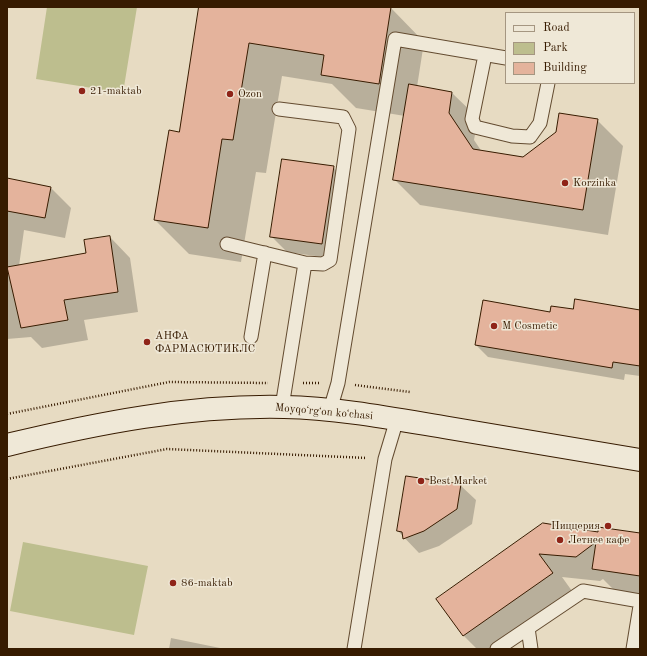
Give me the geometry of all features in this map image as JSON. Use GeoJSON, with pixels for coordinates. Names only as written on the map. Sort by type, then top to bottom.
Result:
{"type":"FeatureCollection","features":[{"type":"Feature","properties":{"kind":"main road","name":"Moyqoʻrgʻon koʻchasi"},"geometry":{"type":"LineString","coordinates":[[7,445],[85,426],[165,413],[247,407],[282,407],[330,410],[397,419],[640,460]]}},
{"type":"Feature","properties":{"kind":"lane"},"geometry":{"type":"LineString","coordinates":[[330,410],[338,383],[395,39],[505,58]]}},
{"type":"Feature","properties":{"kind":"lane"},"geometry":{"type":"LineString","coordinates":[[485,55],[472,119],[475,128],[512,136],[530,137],[540,123],[548,84]]}},
{"type":"Feature","properties":{"kind":"lane"},"geometry":{"type":"LineString","coordinates":[[227,244],[305,263],[324,264],[330,260],[349,129],[343,117],[279,109]]}},
{"type":"Feature","properties":{"kind":"lane"},"geometry":{"type":"LineString","coordinates":[[251,337],[265,253]]}},
{"type":"Feature","properties":{"kind":"lane"},"geometry":{"type":"LineString","coordinates":[[282,407],[305,263]]}},
{"type":"Feature","properties":{"kind":"lane"},"geometry":{"type":"LineString","coordinates":[[354,649],[386,459],[397,419]]}},
{"type":"Feature","properties":{"kind":"lane"},"geometry":{"type":"LineString","coordinates":[[497,649],[583,591],[640,601]]}},
{"type":"Feature","properties":{"kind":"lane"},"geometry":{"type":"LineString","coordinates":[[633,649],[640,606]]}},
{"type":"Feature","properties":{"kind":"lane"},"geometry":{"type":"LineString","coordinates":[[528,628],[531,649]]}},
{"type":"Feature","properties":{"kind":"path"},"geometry":{"type":"LineString","coordinates":[[7,479],[167,449],[386,459]]}},
{"type":"Feature","properties":{"kind":"green space"},"geometry":{"type":"Polygon","coordinates":[[[47,7],[137,7],[123,93],[36,79],[47,7]]]}},
{"type":"Feature","properties":{"kind":"green space"},"geometry":{"type":"Polygon","coordinates":[[[23,542],[148,566],[134,635],[10,611],[23,542]]]}},
{"type":"Feature","properties":{"kind":"building"},"geometry":{"type":"Polygon","coordinates":[[[199,7],[391,7],[379,84],[321,75],[324,55],[249,43],[233,140],[222,139],[208,228],[154,220],[169,130],[179,132],[199,7]]]}},
{"type":"Feature","properties":{"kind":"building"},"geometry":{"type":"Polygon","coordinates":[[[409,84],[452,92],[449,113],[473,149],[523,157],[556,132],[559,113],[598,119],[583,210],[393,180],[409,84]]]}},
{"type":"Feature","properties":{"kind":"building"},"geometry":{"type":"Polygon","coordinates":[[[282,159],[334,166],[322,244],[270,237],[282,159]]]}},
{"type":"Feature","properties":{"kind":"building"},"geometry":{"type":"Polygon","coordinates":[[[7,178],[51,187],[45,218],[7,211],[7,178]]]}},
{"type":"Feature","properties":{"kind":"building"},"geometry":{"type":"Polygon","coordinates":[[[110,236],[118,292],[64,300],[68,320],[21,328],[7,267],[86,253],[84,240],[110,236]]]}},
{"type":"Feature","properties":{"kind":"building"},"geometry":{"type":"Polygon","coordinates":[[[575,299],[640,310],[640,366],[613,362],[612,368],[475,345],[483,300],[550,312],[551,306],[573,309],[575,299]]]}},
{"type":"Feature","properties":{"kind":"building"},"geometry":{"type":"Polygon","coordinates":[[[406,476],[461,484],[457,509],[424,531],[403,539],[402,532],[397,531],[406,476]]]}},
{"type":"Feature","properties":{"kind":"building"},"geometry":{"type":"Polygon","coordinates":[[[543,523],[598,532],[598,527],[640,533],[640,576],[592,569],[596,542],[576,557],[539,554],[553,573],[463,636],[436,599],[543,523]]]}},
{"type":"Feature","properties":{"kind":"place","name":"21-maktab"},"geometry":{"type":"Point","coordinates":[82,91]}},
{"type":"Feature","properties":{"kind":"place","name":"Ozon"},"geometry":{"type":"Point","coordinates":[230,94]}},
{"type":"Feature","properties":{"kind":"place","name":"Korzinka"},"geometry":{"type":"Point","coordinates":[565,183]}},
{"type":"Feature","properties":{"kind":"place","name":"M Cosmetic"},"geometry":{"type":"Point","coordinates":[494,326]}},
{"type":"Feature","properties":{"kind":"place","name":"АНФА ФАРМАСЮТИКЛС"},"geometry":{"type":"Point","coordinates":[147,342]}},
{"type":"Feature","properties":{"kind":"place","name":"Best Market"},"geometry":{"type":"Point","coordinates":[421,481]}},
{"type":"Feature","properties":{"kind":"place","name":"Пиццерия"},"geometry":{"type":"Point","coordinates":[608,526]}},
{"type":"Feature","properties":{"kind":"place","name":"Летнее кафе"},"geometry":{"type":"Point","coordinates":[560,540]}},
{"type":"Feature","properties":{"kind":"place","name":"86-maktab"},"geometry":{"type":"Point","coordinates":[173,583]}}]}
